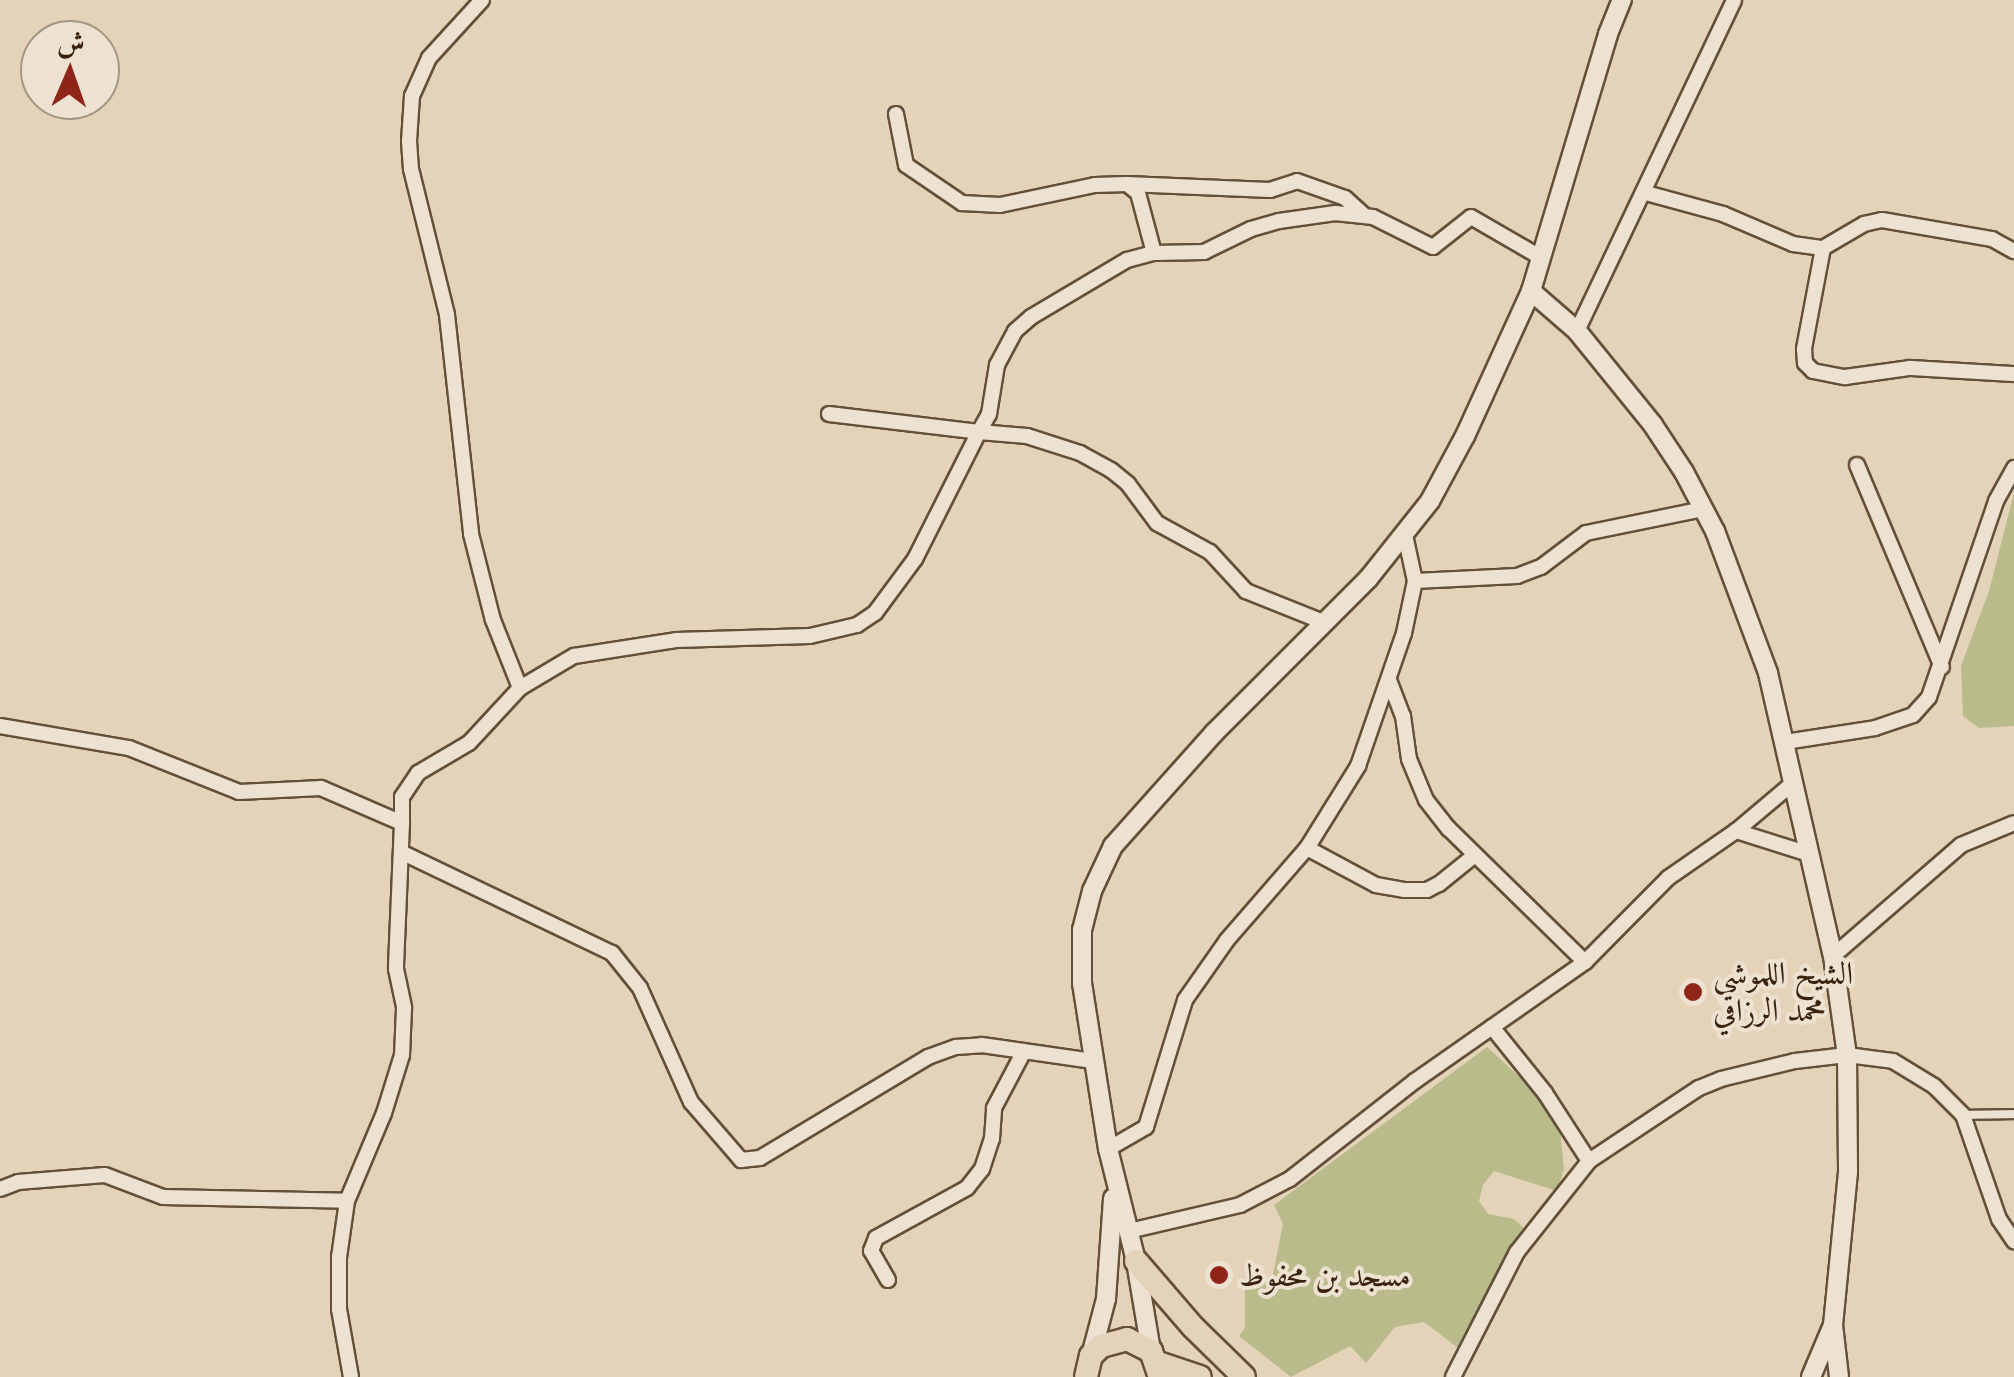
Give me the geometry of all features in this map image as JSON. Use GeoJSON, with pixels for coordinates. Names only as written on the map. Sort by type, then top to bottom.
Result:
{"type":"FeatureCollection","features":[{"type":"Feature","properties":{"kind":"main road"},"geometry":{"type":"LineString","coordinates":[[1136,1261],[1193,1327],[1244,1377]]}},
{"type":"Feature","properties":{"kind":"main road"},"geometry":{"type":"LineString","coordinates":[[1086,1371],[1101,1346],[1127,1338],[1156,1364],[1200,1377]]}},
{"type":"Feature","properties":{"kind":"street"},"geometry":{"type":"LineString","coordinates":[[482,0],[429,58],[412,96],[411,169],[447,315],[460,464],[475,553],[492,620],[520,688]]}},
{"type":"Feature","properties":{"kind":"street"},"geometry":{"type":"LineString","coordinates":[[1156,1364],[1136,1261],[1113,1178],[1082,983],[1082,930],[1092,891],[1113,846],[1321,621],[1368,579],[1430,501],[1465,436],[1531,291],[1608,34],[1622,0]]}},
{"type":"Feature","properties":{"kind":"street"},"geometry":{"type":"LineString","coordinates":[[1577,330],[1646,192],[1734,0]]}},
{"type":"Feature","properties":{"kind":"street"},"geometry":{"type":"LineString","coordinates":[[896,114],[906,166],[962,203],[1000,205],[1095,185],[1270,190],[1296,181],[1345,198],[1365,216]]}},
{"type":"Feature","properties":{"kind":"street"},"geometry":{"type":"LineString","coordinates":[[1127,184],[1138,193],[1154,253]]}},
{"type":"Feature","properties":{"kind":"street"},"geometry":{"type":"LineString","coordinates":[[1646,192],[1722,214],[1794,244],[1824,248],[1864,224],[1882,220],[1992,239],[2014,251]]}},
{"type":"Feature","properties":{"kind":"street"},"geometry":{"type":"LineString","coordinates":[[350,1377],[340,1309],[339,1257],[347,1201],[384,1113],[402,1055],[404,1008],[396,942],[403,853],[402,797],[408,783],[469,743],[520,688],[574,656],[599,648],[676,640],[810,636],[857,626],[875,612],[902,580],[989,414],[997,365],[1016,331],[1127,260],[1154,253],[1204,252],[1252,228],[1311,214],[1381,218],[1432,247],[1466,218],[1477,219],[1540,256]]}},
{"type":"Feature","properties":{"kind":"street"},"geometry":{"type":"LineString","coordinates":[[1824,248],[1804,349],[1805,363],[1813,371],[1846,377],[1910,368],[2014,374]]}},
{"type":"Feature","properties":{"kind":"street"},"geometry":{"type":"LineString","coordinates":[[1531,291],[1577,330],[1654,425],[1703,509],[1768,673],[1833,956],[1847,1055],[1848,1172],[1833,1325],[1839,1377]]}},
{"type":"Feature","properties":{"kind":"street"},"geometry":{"type":"LineString","coordinates":[[829,414],[1027,436],[1080,453],[1112,470],[1156,523],[1210,552],[1246,591],[1321,621]]}},
{"type":"Feature","properties":{"kind":"street"},"geometry":{"type":"LineString","coordinates":[[1857,465],[1942,667]]}},
{"type":"Feature","properties":{"kind":"street"},"geometry":{"type":"LineString","coordinates":[[1786,742],[1875,728],[1913,715],[1929,697],[1996,501],[2014,468]]}},
{"type":"Feature","properties":{"kind":"street"},"geometry":{"type":"LineString","coordinates":[[1414,581],[1517,576],[1541,567],[1586,533],[1703,509]]}},
{"type":"Feature","properties":{"kind":"street"},"geometry":{"type":"LineString","coordinates":[[1108,1149],[1146,1127],[1185,1000],[1227,940],[1307,848],[1358,766],[1389,680],[1414,581],[1405,534]]}},
{"type":"Feature","properties":{"kind":"street"},"geometry":{"type":"LineString","coordinates":[[1389,680],[1403,716],[1409,759],[1426,800],[1584,962]]}},
{"type":"Feature","properties":{"kind":"street"},"geometry":{"type":"LineString","coordinates":[[0,726],[129,748],[239,792],[321,788],[402,823]]}},
{"type":"Feature","properties":{"kind":"street"},"geometry":{"type":"LineString","coordinates":[[1129,1231],[1263,1196],[1584,962],[1668,878],[1736,832],[1793,783]]}},
{"type":"Feature","properties":{"kind":"street"},"geometry":{"type":"LineString","coordinates":[[1833,956],[1961,845],[2014,822]]}},
{"type":"Feature","properties":{"kind":"street"},"geometry":{"type":"LineString","coordinates":[[1736,832],[1809,854]]}},
{"type":"Feature","properties":{"kind":"street"},"geometry":{"type":"LineString","coordinates":[[1307,848],[1376,884],[1404,890],[1426,890],[1440,884],[1475,854]]}},
{"type":"Feature","properties":{"kind":"street"},"geometry":{"type":"LineString","coordinates":[[403,853],[612,953],[640,988],[691,1102],[742,1160],[760,1158],[928,1057],[956,1047],[982,1045],[1093,1061]]}},
{"type":"Feature","properties":{"kind":"street"},"geometry":{"type":"LineString","coordinates":[[1492,1027],[1545,1093],[1589,1161]]}},
{"type":"Feature","properties":{"kind":"street"},"geometry":{"type":"LineString","coordinates":[[888,1280],[871,1251],[876,1238],[967,1188],[982,1169],[992,1139],[994,1108],[1024,1051]]}},
{"type":"Feature","properties":{"kind":"street"},"geometry":{"type":"LineString","coordinates":[[1453,1377],[1517,1252],[1589,1161],[1699,1088],[1794,1061],[1847,1055],[1893,1061],[1934,1086],[1963,1116],[1999,1219],[2014,1241]]}},
{"type":"Feature","properties":{"kind":"street"},"geometry":{"type":"LineString","coordinates":[[0,1188],[88,1174],[123,1180],[162,1196],[347,1201]]}},
{"type":"Feature","properties":{"kind":"street"},"geometry":{"type":"LineString","coordinates":[[1086,1371],[1106,1299],[1113,1246],[1113,1178]]}},
{"type":"Feature","properties":{"kind":"street"},"geometry":{"type":"LineString","coordinates":[[1811,1377],[1833,1325]]}},
{"type":"Feature","properties":{"kind":"lane"},"geometry":{"type":"LineString","coordinates":[[1963,1116],[2014,1114]]}},
{"type":"Feature","properties":{"kind":"green space"},"geometry":{"type":"Polygon","coordinates":[[[2014,493],[2014,726],[1979,728],[1963,716],[1961,666],[1989,591],[2014,493]]]}},
{"type":"Feature","properties":{"kind":"green space"},"geometry":{"type":"Polygon","coordinates":[[[1487,1047],[1538,1094],[1559,1121],[1564,1169],[1557,1191],[1494,1171],[1483,1185],[1479,1201],[1488,1214],[1514,1219],[1526,1230],[1462,1351],[1424,1322],[1395,1327],[1366,1363],[1350,1346],[1291,1377],[1239,1336],[1245,1328],[1245,1277],[1258,1283],[1272,1280],[1283,1224],[1274,1205],[1487,1047]]]}},
{"type":"Feature","properties":{"kind":"place","name":"الشيخ اللموشي محمد الرزاقي"},"geometry":{"type":"Point","coordinates":[1693,992]}},
{"type":"Feature","properties":{"kind":"place","name":"مسجد بن محفوظ"},"geometry":{"type":"Point","coordinates":[1219,1275]}}]}
